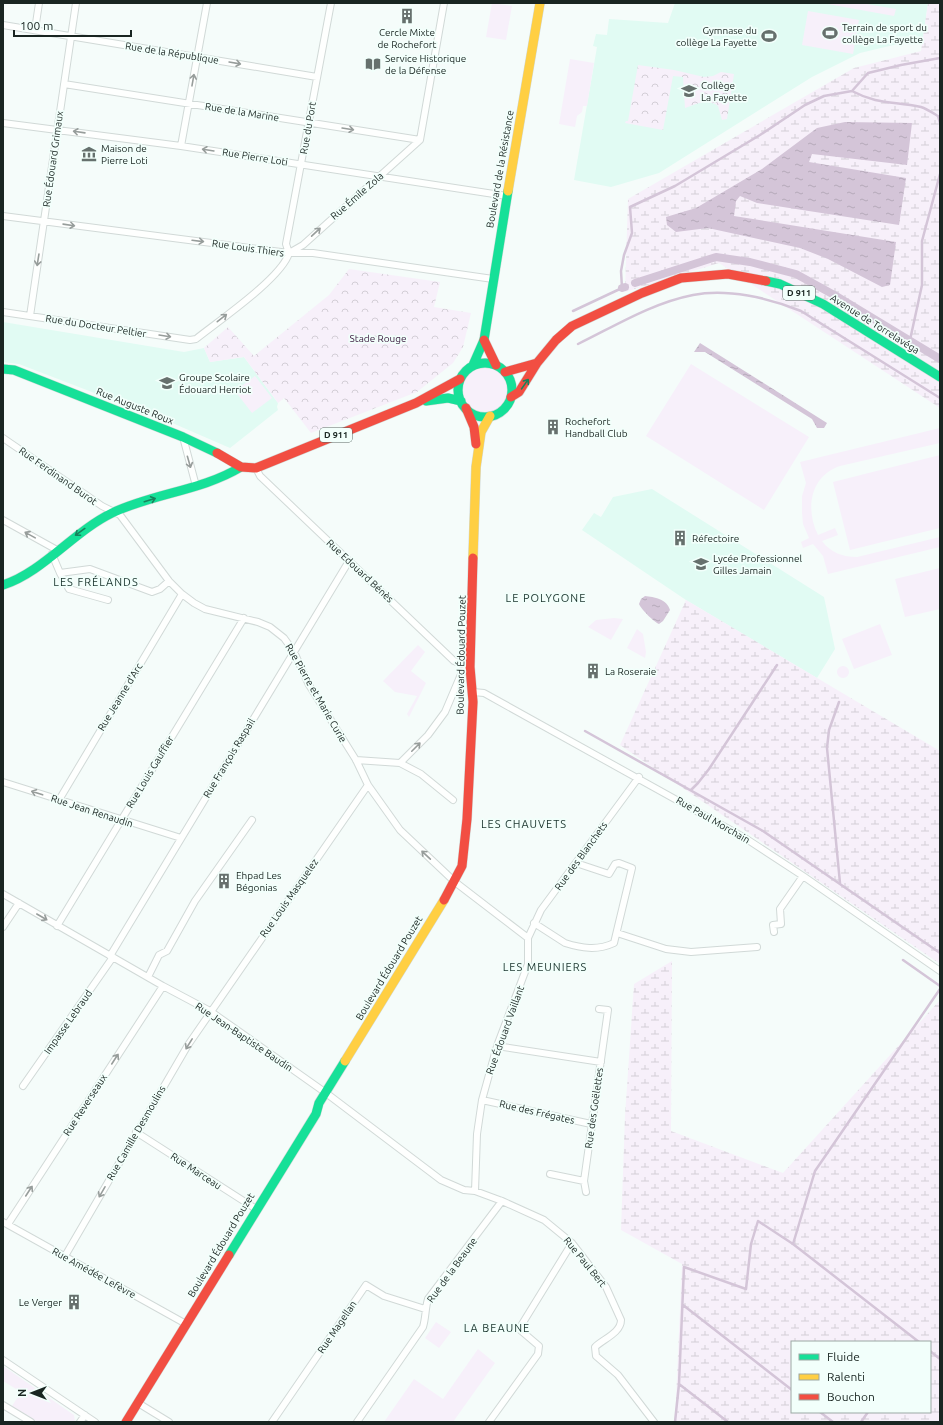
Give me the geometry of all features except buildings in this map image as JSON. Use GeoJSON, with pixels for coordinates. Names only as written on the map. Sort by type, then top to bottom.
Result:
{"type":"FeatureCollection","features":[{"type":"Feature","properties":{"kind":"street"},"geometry":{"type":"LineString","coordinates":[[35,30],[39,3]]}},
{"type":"Feature","properties":{"kind":"street","name":"Rue Édouard Grimaux"},"geometry":{"type":"LineString","coordinates":[[30,316],[76,3]]}},
{"type":"Feature","properties":{"kind":"street"},"geometry":{"type":"LineString","coordinates":[[181,146],[206,3]]}},
{"type":"Feature","properties":{"kind":"street","name":"Rue du Port"},"geometry":{"type":"LineString","coordinates":[[289,254],[286,244],[331,3]]}},
{"type":"Feature","properties":{"kind":"street"},"geometry":{"type":"LineString","coordinates":[[420,140],[444,3]]}},
{"type":"Feature","properties":{"kind":"street","name":"Boulevard de la Résistance"},"geometry":{"type":"LineString","coordinates":[[473,366],[484,340],[540,3]]}},
{"type":"Feature","properties":{"kind":"street","name":"Rue de la République"},"geometry":{"type":"LineString","coordinates":[[3,25],[317,77]]}},
{"type":"Feature","properties":{"kind":"street","name":"Rue de la Marine"},"geometry":{"type":"LineString","coordinates":[[64,84],[420,140]]}},
{"type":"Feature","properties":{"kind":"street","name":"Rue Pierre Loti"},"geometry":{"type":"LineString","coordinates":[[3,123],[181,146],[507,196]]}},
{"type":"Feature","properties":{"kind":"street","name":"Rue Émile Zola"},"geometry":{"type":"LineString","coordinates":[[190,340],[196,339],[264,285],[287,262],[289,254],[303,245],[420,140]]}},
{"type":"Feature","properties":{"kind":"street","name":"Rue Louis Thiers"},"geometry":{"type":"LineString","coordinates":[[3,216],[289,254],[313,253],[493,279]]}},
{"type":"Feature","properties":{"kind":"street","name":"Avenue de Torrelavéga"},"geometry":{"type":"LineString","coordinates":[[511,397],[519,392],[537,363],[565,331],[604,309],[680,278],[728,274],[780,284],[823,304],[940,377]]}},
{"type":"Feature","properties":{"kind":"street","name":"Rue du Docteur Peltier"},"geometry":{"type":"LineString","coordinates":[[3,312],[190,340]]}},
{"type":"Feature","properties":{"kind":"street"},"geometry":{"type":"LineString","coordinates":[[484,340],[496,365]]}},
{"type":"Feature","properties":{"kind":"street"},"geometry":{"type":"LineString","coordinates":[[481,363],[496,365],[506,372],[510,379],[512,388],[511,397],[504,409],[490,416],[475,414],[463,405],[459,394],[460,379],[468,369],[473,366],[481,363]]}},
{"type":"Feature","properties":{"kind":"street"},"geometry":{"type":"LineString","coordinates":[[506,372],[537,363]]}},
{"type":"Feature","properties":{"kind":"street","name":"Rue Auguste Roux"},"geometry":{"type":"LineString","coordinates":[[3,369],[14,370],[183,437],[224,456],[240,467]]}},
{"type":"Feature","properties":{"kind":"street","name":"D 911"},"geometry":{"type":"LineString","coordinates":[[240,467],[256,468],[416,403],[460,379]]}},
{"type":"Feature","properties":{"kind":"street","name":"D 911"},"geometry":{"type":"LineString","coordinates":[[416,403],[439,399],[463,405]]}},
{"type":"Feature","properties":{"kind":"street","name":"Boulevard Édouard Pouzet"},"geometry":{"type":"LineString","coordinates":[[126,1422],[316,1114],[326,1093],[455,882],[462,866],[465,844],[473,692],[470,667],[476,467],[474,426],[463,405]]}},
{"type":"Feature","properties":{"kind":"street","name":"Boulevard Édouard Pouzet"},"geometry":{"type":"LineString","coordinates":[[476,467],[479,442],[483,427],[490,416]]}},
{"type":"Feature","properties":{"kind":"street"},"geometry":{"type":"LineString","coordinates":[[183,437],[196,486]]}},
{"type":"Feature","properties":{"kind":"street","name":"Rue Ferdinand Burot"},"geometry":{"type":"LineString","coordinates":[[3,438],[113,512]]}},
{"type":"Feature","properties":{"kind":"street"},"geometry":{"type":"LineString","coordinates":[[3,585],[19,578],[82,530],[113,512],[196,486],[231,473],[240,467]]}},
{"type":"Feature","properties":{"kind":"street","name":"Rue Edouard Bénès"},"geometry":{"type":"LineString","coordinates":[[256,468],[260,476],[409,616],[454,661],[470,667]]}},
{"type":"Feature","properties":{"kind":"street","name":"Rue Pierre et Marie Curie"},"geometry":{"type":"LineString","coordinates":[[113,512],[120,515],[169,581],[182,594],[205,609],[244,618],[270,628],[284,638],[294,652],[310,685],[356,760],[368,785],[400,830],[455,882]]}},
{"type":"Feature","properties":{"kind":"street"},"geometry":{"type":"LineString","coordinates":[[3,520],[54,552],[60,573],[69,589],[108,600]]}},
{"type":"Feature","properties":{"kind":"street","name":"Rue François Raspail"},"geometry":{"type":"LineString","coordinates":[[111,957],[181,838],[349,561]]}},
{"type":"Feature","properties":{"kind":"street"},"geometry":{"type":"LineString","coordinates":[[60,573],[90,569],[152,592],[160,589],[169,581]]}},
{"type":"Feature","properties":{"kind":"street","name":"Rue Jeanne d'Arc"},"geometry":{"type":"LineString","coordinates":[[59,800],[182,594]]}},
{"type":"Feature","properties":{"kind":"street","name":"Rue Louis Gauffier"},"geometry":{"type":"LineString","coordinates":[[57,926],[244,618]]}},
{"type":"Feature","properties":{"kind":"street"},"geometry":{"type":"LineString","coordinates":[[400,763],[428,735],[445,712],[462,672],[470,667]]}},
{"type":"Feature","properties":{"kind":"street","name":"Rue Paul Morchain"},"geometry":{"type":"LineString","coordinates":[[473,692],[484,693],[639,777],[745,838],[803,876],[940,971]]}},
{"type":"Feature","properties":{"kind":"street"},"geometry":{"type":"LineString","coordinates":[[356,760],[400,763],[421,774],[452,800]]}},
{"type":"Feature","properties":{"kind":"street","name":"Rue des Blanchets"},"geometry":{"type":"LineString","coordinates":[[528,938],[534,922],[541,910],[639,777]]}},
{"type":"Feature","properties":{"kind":"street","name":"Rue Jean Renaudin"},"geometry":{"type":"LineString","coordinates":[[3,782],[181,838]]}},
{"type":"Feature","properties":{"kind":"street","name":"Rue Louis Masquelez"},"geometry":{"type":"LineString","coordinates":[[210,1011],[368,785]]}},
{"type":"Feature","properties":{"kind":"street"},"geometry":{"type":"LineString","coordinates":[[148,977],[159,955],[167,951],[195,901],[252,820]]}},
{"type":"Feature","properties":{"kind":"street"},"geometry":{"type":"LineString","coordinates":[[534,922],[565,943],[589,949],[614,943],[632,868],[619,863],[615,864],[609,874],[576,862]]}},
{"type":"Feature","properties":{"kind":"street"},"geometry":{"type":"LineString","coordinates":[[774,932],[773,925],[782,924],[780,909],[803,876]]}},
{"type":"Feature","properties":{"kind":"street"},"geometry":{"type":"LineString","coordinates":[[455,882],[528,938]]}},
{"type":"Feature","properties":{"kind":"street","name":"Rue Jean-Baptiste Baudin"},"geometry":{"type":"LineString","coordinates":[[3,894],[111,957],[210,1011],[326,1093],[441,1180],[464,1190],[475,1191]]}},
{"type":"Feature","properties":{"kind":"street"},"geometry":{"type":"LineString","coordinates":[[3,927],[19,904]]}},
{"type":"Feature","properties":{"kind":"street"},"geometry":{"type":"LineString","coordinates":[[616,932],[666,949],[691,952],[757,948]]}},
{"type":"Feature","properties":{"kind":"street","name":"Rue Édouard Vaillant"},"geometry":{"type":"LineString","coordinates":[[475,1191],[477,1134],[482,1100],[497,1046],[528,964],[528,938]]}},
{"type":"Feature","properties":{"kind":"street","name":"Impasse Lebraud"},"geometry":{"type":"LineString","coordinates":[[23,1086],[111,957]]}},
{"type":"Feature","properties":{"kind":"street","name":"Rue Reverseaux"},"geometry":{"type":"LineString","coordinates":[[5,1223],[163,986]]}},
{"type":"Feature","properties":{"kind":"street","name":"Rue des Goëlettes"},"geometry":{"type":"LineString","coordinates":[[586,1192],[584,1181],[608,1010],[599,1009]]}},
{"type":"Feature","properties":{"kind":"street","name":"Rue Camille Desmoulins"},"geometry":{"type":"LineString","coordinates":[[64,1256],[136,1132],[210,1011]]}},
{"type":"Feature","properties":{"kind":"street"},"geometry":{"type":"LineString","coordinates":[[497,1046],[601,1062]]}},
{"type":"Feature","properties":{"kind":"street","name":"Rue des Frégates"},"geometry":{"type":"LineString","coordinates":[[482,1100],[591,1124]]}},
{"type":"Feature","properties":{"kind":"street","name":"Rue Marceau"},"geometry":{"type":"LineString","coordinates":[[136,1132],[256,1209]]}},
{"type":"Feature","properties":{"kind":"street"},"geometry":{"type":"LineString","coordinates":[[550,1174],[584,1181]]}},
{"type":"Feature","properties":{"kind":"street","name":"Rue Paul Bert"},"geometry":{"type":"LineString","coordinates":[[475,1191],[502,1201],[544,1220],[572,1243],[606,1287],[621,1320],[621,1325],[618,1329],[595,1347],[596,1356],[618,1375],[654,1422]]}},
{"type":"Feature","properties":{"kind":"street","name":"Rue de la Beaune"},"geometry":{"type":"LineString","coordinates":[[357,1422],[423,1327],[426,1318],[425,1309],[428,1299],[502,1201]]}},
{"type":"Feature","properties":{"kind":"street","name":"Rue Amédée Lefèvre"},"geometry":{"type":"LineString","coordinates":[[5,1223],[186,1324]]}},
{"type":"Feature","properties":{"kind":"street"},"geometry":{"type":"LineString","coordinates":[[489,1422],[538,1354],[539,1346],[519,1329],[572,1243]]}},
{"type":"Feature","properties":{"kind":"street","name":"Rue Magellan"},"geometry":{"type":"LineString","coordinates":[[272,1422],[366,1285],[384,1296],[425,1309]]}},
{"type":"Feature","properties":{"kind":"street"},"geometry":{"type":"LineString","coordinates":[[3,1360],[96,1422]]}},
{"type":"Feature","properties":{"kind":"street"},"geometry":{"type":"LineString","coordinates":[[138,1403],[169,1422]]}},
{"type":"Feature","properties":{"kind":"street"},"geometry":{"type":"LineString","coordinates":[[3,1405],[31,1422]]}},
{"type":"Feature","properties":{"kind":"street"},"geometry":{"type":"LineString","coordinates":[[80,1422],[85,1415]]}},
{"type":"Feature","properties":{"kind":"shaded area","name":"Collège La Fayette"},"geometry":{"type":"Polygon","coordinates":[[[675,3],[928,3],[923,38],[860,53],[812,77],[659,173],[611,187],[574,180],[597,47],[593,46],[596,34],[607,35],[609,19],[668,23],[675,3]]]}},
{"type":"Feature","properties":{"kind":"shaded area","name":"Groupe Scolaire Édouard Herriot"},"geometry":{"type":"Polygon","coordinates":[[[3,322],[184,352],[204,348],[210,362],[244,357],[278,403],[278,410],[230,448],[170,422],[19,364],[3,362],[3,322]]]}},
{"type":"Feature","properties":{"kind":"shaded area","name":"Lycée Professionnel Gilles Jamain"},"geometry":{"type":"Polygon","coordinates":[[[652,489],[824,597],[835,649],[817,678],[686,600],[582,530],[594,513],[601,517],[613,497],[652,489]]]}},
{"type":"Feature","properties":{"kind":"green space"},"geometry":{"type":"Polygon","coordinates":[[[492,3],[512,6],[506,40],[486,37],[492,3]]]}},
{"type":"Feature","properties":{"kind":"green space"},"geometry":{"type":"Polygon","coordinates":[[[822,3],[861,3],[896,9],[894,16],[822,3]]]}},
{"type":"Feature","properties":{"kind":"green space"},"geometry":{"type":"Polygon","coordinates":[[[928,3],[940,3],[940,408],[719,263],[625,292],[628,199],[854,68],[921,51],[928,3]]]}},
{"type":"Feature","properties":{"kind":"green space","name":"Terrain de sport du collège La Fayette"},"geometry":{"type":"Polygon","coordinates":[[[808,11],[859,20],[853,54],[802,45],[808,11]]]}},
{"type":"Feature","properties":{"kind":"green space"},"geometry":{"type":"Polygon","coordinates":[[[570,59],[594,63],[587,106],[583,106],[582,112],[577,116],[575,127],[559,124],[570,59]]]}},
{"type":"Feature","properties":{"kind":"green space"},"geometry":{"type":"Polygon","coordinates":[[[638,65],[674,70],[704,77],[713,76],[721,72],[734,74],[727,119],[722,120],[718,106],[710,102],[702,102],[685,108],[683,77],[673,76],[663,130],[625,123],[628,121],[638,65]]]}},
{"type":"Feature","properties":{"kind":"green space","name":"Stade Rouge"},"geometry":{"type":"Polygon","coordinates":[[[349,269],[440,282],[434,307],[471,313],[463,347],[453,363],[417,392],[311,433],[284,398],[278,403],[244,357],[210,362],[204,348],[228,327],[254,356],[329,295],[349,269]]]}},
{"type":"Feature","properties":{"kind":"green space"},"geometry":{"type":"Polygon","coordinates":[[[691,364],[809,437],[764,510],[646,436],[691,364]]]}},
{"type":"Feature","properties":{"kind":"green space"},"geometry":{"type":"Polygon","coordinates":[[[482,366],[490,366],[499,370],[505,376],[509,389],[505,402],[499,408],[490,412],[482,412],[473,408],[467,402],[463,393],[463,385],[467,376],[473,370],[482,366]]]}},
{"type":"Feature","properties":{"kind":"green space"},"geometry":{"type":"Polygon","coordinates":[[[255,376],[272,398],[252,413],[235,391],[255,376]]]}},
{"type":"Feature","properties":{"kind":"green space"},"geometry":{"type":"Polygon","coordinates":[[[940,428],[940,443],[840,466],[830,471],[822,477],[816,485],[811,504],[814,525],[818,535],[835,528],[838,535],[822,541],[829,549],[838,554],[857,557],[940,537],[940,547],[828,574],[823,556],[813,544],[803,548],[801,542],[809,538],[803,524],[802,496],[806,483],[800,462],[940,428]]]}},
{"type":"Feature","properties":{"kind":"green space"},"geometry":{"type":"Polygon","coordinates":[[[940,455],[940,528],[850,550],[833,482],[940,455]]]}},
{"type":"Feature","properties":{"kind":"green space"},"geometry":{"type":"Polygon","coordinates":[[[940,568],[940,609],[905,617],[895,579],[940,568]]]}},
{"type":"Feature","properties":{"kind":"green space"},"geometry":{"type":"Polygon","coordinates":[[[686,600],[940,751],[940,964],[620,745],[686,600]]]}},
{"type":"Feature","properties":{"kind":"green space"},"geometry":{"type":"Polygon","coordinates":[[[614,618],[623,619],[611,640],[588,627],[596,620],[614,618]]]}},
{"type":"Feature","properties":{"kind":"green space"},"geometry":{"type":"Polygon","coordinates":[[[880,624],[892,655],[854,669],[842,639],[880,624]]]}},
{"type":"Feature","properties":{"kind":"green space"},"geometry":{"type":"Polygon","coordinates":[[[637,629],[643,634],[646,652],[645,658],[627,648],[637,629]]]}},
{"type":"Feature","properties":{"kind":"green space"},"geometry":{"type":"Polygon","coordinates":[[[418,645],[425,652],[411,671],[426,683],[409,717],[407,714],[417,696],[395,692],[383,681],[418,645]]]}},
{"type":"Feature","properties":{"kind":"green space"},"geometry":{"type":"Polygon","coordinates":[[[843,666],[847,668],[849,672],[847,676],[843,678],[839,676],[837,672],[839,668],[843,666]]]}},
{"type":"Feature","properties":{"kind":"green space"},"geometry":{"type":"Polygon","coordinates":[[[672,961],[671,1131],[783,1173],[940,1000],[940,1422],[675,1422],[682,1264],[621,1230],[625,1116],[634,984],[672,961]]]}},
{"type":"Feature","properties":{"kind":"green space"},"geometry":{"type":"Polygon","coordinates":[[[436,1322],[451,1332],[439,1348],[425,1338],[436,1322]]]}},
{"type":"Feature","properties":{"kind":"green space"},"geometry":{"type":"Polygon","coordinates":[[[478,1349],[495,1363],[453,1422],[384,1422],[414,1379],[443,1399],[478,1349]]]}},
{"type":"Feature","properties":{"kind":"green space"},"geometry":{"type":"Polygon","coordinates":[[[3,1366],[74,1415],[75,1422],[38,1422],[12,1406],[21,1392],[3,1381],[3,1366]]]}},
{"type":"Feature","properties":{"kind":"water"},"geometry":{"type":"Polygon","coordinates":[[[845,122],[912,123],[907,165],[812,154],[809,162],[906,178],[899,225],[757,203],[740,196],[736,201],[734,216],[896,242],[890,285],[882,287],[828,259],[800,248],[708,228],[676,232],[667,225],[666,217],[696,208],[762,169],[817,128],[845,122]]]}},
{"type":"Feature","properties":{"kind":"water"},"geometry":{"type":"Polygon","coordinates":[[[700,343],[827,423],[824,428],[817,428],[812,419],[705,352],[694,352],[700,343]]]}},
{"type":"Feature","properties":{"kind":"water"},"geometry":{"type":"Polygon","coordinates":[[[645,596],[660,599],[666,603],[670,610],[663,621],[659,624],[642,609],[639,604],[641,599],[645,596]]]}},
{"type":"Feature","properties":{"kind":"waterway"},"geometry":{"type":"LineString","coordinates":[[573,311],[622,288],[621,271],[624,255],[632,233],[630,207],[675,186],[760,135],[805,105],[824,96],[852,91],[868,73],[940,58]]}},
{"type":"Feature","properties":{"kind":"waterway"},"geometry":{"type":"LineString","coordinates":[[852,91],[878,101],[921,107],[938,116],[940,123]]}},
{"type":"Feature","properties":{"kind":"waterway"},"geometry":{"type":"LineString","coordinates":[[910,340],[922,285],[922,241],[940,174]]}},
{"type":"Feature","properties":{"kind":"waterway"},"geometry":{"type":"LineString","coordinates":[[635,283],[716,257],[750,262],[796,274],[836,296],[940,359]]}},
{"type":"Feature","properties":{"kind":"waterway"},"geometry":{"type":"LineString","coordinates":[[578,344],[648,309],[693,295],[720,293],[762,298],[801,311],[940,398]]}},
{"type":"Feature","properties":{"kind":"waterway"},"geometry":{"type":"LineString","coordinates":[[691,790],[709,769],[777,665]]}},
{"type":"Feature","properties":{"kind":"waterway"},"geometry":{"type":"LineString","coordinates":[[839,702],[829,730],[827,748],[840,883]]}},
{"type":"Feature","properties":{"kind":"waterway"},"geometry":{"type":"LineString","coordinates":[[585,731],[763,831],[940,953]]}},
{"type":"Feature","properties":{"kind":"waterway"},"geometry":{"type":"LineString","coordinates":[[903,960],[940,986]]}},
{"type":"Feature","properties":{"kind":"waterway"},"geometry":{"type":"LineString","coordinates":[[793,1244],[815,1171],[940,989]]}},
{"type":"Feature","properties":{"kind":"waterway"},"geometry":{"type":"LineString","coordinates":[[675,1422],[679,1384],[684,1267],[746,1289],[751,1244],[758,1221],[793,1244],[918,1341]]}},
{"type":"Feature","properties":{"kind":"waterway"},"geometry":{"type":"LineString","coordinates":[[683,1305],[791,1389]]}},
{"type":"Feature","properties":{"kind":"waterway"},"geometry":{"type":"LineString","coordinates":[[931,1352],[940,1359]]}},
{"type":"Feature","properties":{"kind":"waterway"},"geometry":{"type":"LineString","coordinates":[[679,1384],[728,1422]]}},
{"type":"Feature","properties":{"kind":"waterway"},"geometry":{"type":"LineString","coordinates":[[821,1413],[833,1422]]}},
{"type":"Feature","properties":{"kind":"waterway"},"geometry":{"type":"LineString","coordinates":[[861,1422],[867,1413]]}},
{"type":"Feature","properties":{"kind":"traffic: fast"},"geometry":{"type":"LineString","coordinates":[[473,365],[484,340],[508,191]]}},
{"type":"Feature","properties":{"kind":"traffic: fast"},"geometry":{"type":"LineString","coordinates":[[766,281],[780,284],[823,304],[940,377]]}},
{"type":"Feature","properties":{"kind":"traffic: fast"},"geometry":{"type":"LineString","coordinates":[[485,363],[495,365],[504,371],[510,380],[512,390],[510,400],[504,409],[495,415],[485,417],[475,415],[466,409],[460,400],[458,390],[460,380],[466,371],[475,365],[485,363]]}},
{"type":"Feature","properties":{"kind":"traffic: fast"},"geometry":{"type":"LineString","coordinates":[[3,369],[14,370],[183,437],[217,453]]}},
{"type":"Feature","properties":{"kind":"traffic: fast"},"geometry":{"type":"LineString","coordinates":[[426,401],[448,398],[461,401]]}},
{"type":"Feature","properties":{"kind":"traffic: fast"},"geometry":{"type":"LineString","coordinates":[[3,585],[18,579],[45,562],[84,530],[112,513],[128,506],[210,482],[241,467]]}},
{"type":"Feature","properties":{"kind":"traffic: fast"},"geometry":{"type":"LineString","coordinates":[[229,1255],[316,1114],[319,1103],[345,1061]]}},
{"type":"Feature","properties":{"kind":"traffic: slow"},"geometry":{"type":"LineString","coordinates":[[508,191],[540,3]]}},
{"type":"Feature","properties":{"kind":"traffic: slow"},"geometry":{"type":"LineString","coordinates":[[473,558],[476,467],[481,432],[490,416]]}},
{"type":"Feature","properties":{"kind":"traffic: slow"},"geometry":{"type":"LineString","coordinates":[[345,1061],[444,900]]}},
{"type":"Feature","properties":{"kind":"traffic: jam"},"geometry":{"type":"LineString","coordinates":[[511,397],[519,392],[537,363],[556,340],[572,326],[642,293],[681,278],[728,274],[766,281]]}},
{"type":"Feature","properties":{"kind":"traffic: jam"},"geometry":{"type":"LineString","coordinates":[[484,340],[496,365]]}},
{"type":"Feature","properties":{"kind":"traffic: jam"},"geometry":{"type":"LineString","coordinates":[[505,372],[537,363]]}},
{"type":"Feature","properties":{"kind":"traffic: jam"},"geometry":{"type":"LineString","coordinates":[[217,453],[241,467],[256,468],[416,403],[460,379]]}},
{"type":"Feature","properties":{"kind":"traffic: jam"},"geometry":{"type":"LineString","coordinates":[[466,408],[474,427],[476,444]]}},
{"type":"Feature","properties":{"kind":"traffic: jam"},"geometry":{"type":"LineString","coordinates":[[444,900],[462,866],[467,819],[473,702],[470,667],[473,558]]}},
{"type":"Feature","properties":{"kind":"traffic: jam"},"geometry":{"type":"LineString","coordinates":[[126,1422],[229,1255]]}},
{"type":"Feature","properties":{"kind":"place","name":"Cercle Mixte de Rochefort"},"geometry":{"type":"Point","coordinates":[407,16]}},
{"type":"Feature","properties":{"kind":"place","name":"Terrain de sport du collège La Fayette"},"geometry":{"type":"Point","coordinates":[830,33]}},
{"type":"Feature","properties":{"kind":"place","name":"Gymnase du collège La Fayette"},"geometry":{"type":"Point","coordinates":[769,36]}},
{"type":"Feature","properties":{"kind":"place","name":"Service Historique de la Défense"},"geometry":{"type":"Point","coordinates":[373,64]}},
{"type":"Feature","properties":{"kind":"place","name":"Collège La Fayette"},"geometry":{"type":"Point","coordinates":[689,91]}},
{"type":"Feature","properties":{"kind":"place","name":"Maison de Pierre Loti"},"geometry":{"type":"Point","coordinates":[89,154]}},
{"type":"Feature","properties":{"kind":"place","name":"Groupe Scolaire Édouard Herriot"},"geometry":{"type":"Point","coordinates":[167,383]}},
{"type":"Feature","properties":{"kind":"place","name":"Rochefort Handball Club"},"geometry":{"type":"Point","coordinates":[553,427]}},
{"type":"Feature","properties":{"kind":"place","name":"Réfectoire"},"geometry":{"type":"Point","coordinates":[680,538]}},
{"type":"Feature","properties":{"kind":"place","name":"Lycée Professionnel Gilles Jamain"},"geometry":{"type":"Point","coordinates":[701,564]}},
{"type":"Feature","properties":{"kind":"place","name":"La Roseraie"},"geometry":{"type":"Point","coordinates":[593,671]}},
{"type":"Feature","properties":{"kind":"place","name":"Ehpad Les Bégonias"},"geometry":{"type":"Point","coordinates":[224,881]}},
{"type":"Feature","properties":{"kind":"place","name":"Le Verger"},"geometry":{"type":"Point","coordinates":[74,1302]}},
{"type":"Feature","properties":{"kind":"district","name":"LES FRÉLANDS"},"geometry":{"type":"Point","coordinates":[96,582]}},
{"type":"Feature","properties":{"kind":"district","name":"LE POLYGONE"},"geometry":{"type":"Point","coordinates":[546,598]}},
{"type":"Feature","properties":{"kind":"district","name":"LES CHAUVETS"},"geometry":{"type":"Point","coordinates":[524,824]}},
{"type":"Feature","properties":{"kind":"district","name":"LES MEUNIERS"},"geometry":{"type":"Point","coordinates":[545,967]}},
{"type":"Feature","properties":{"kind":"district","name":"LA BEAUNE"},"geometry":{"type":"Point","coordinates":[497,1328]}}]}
